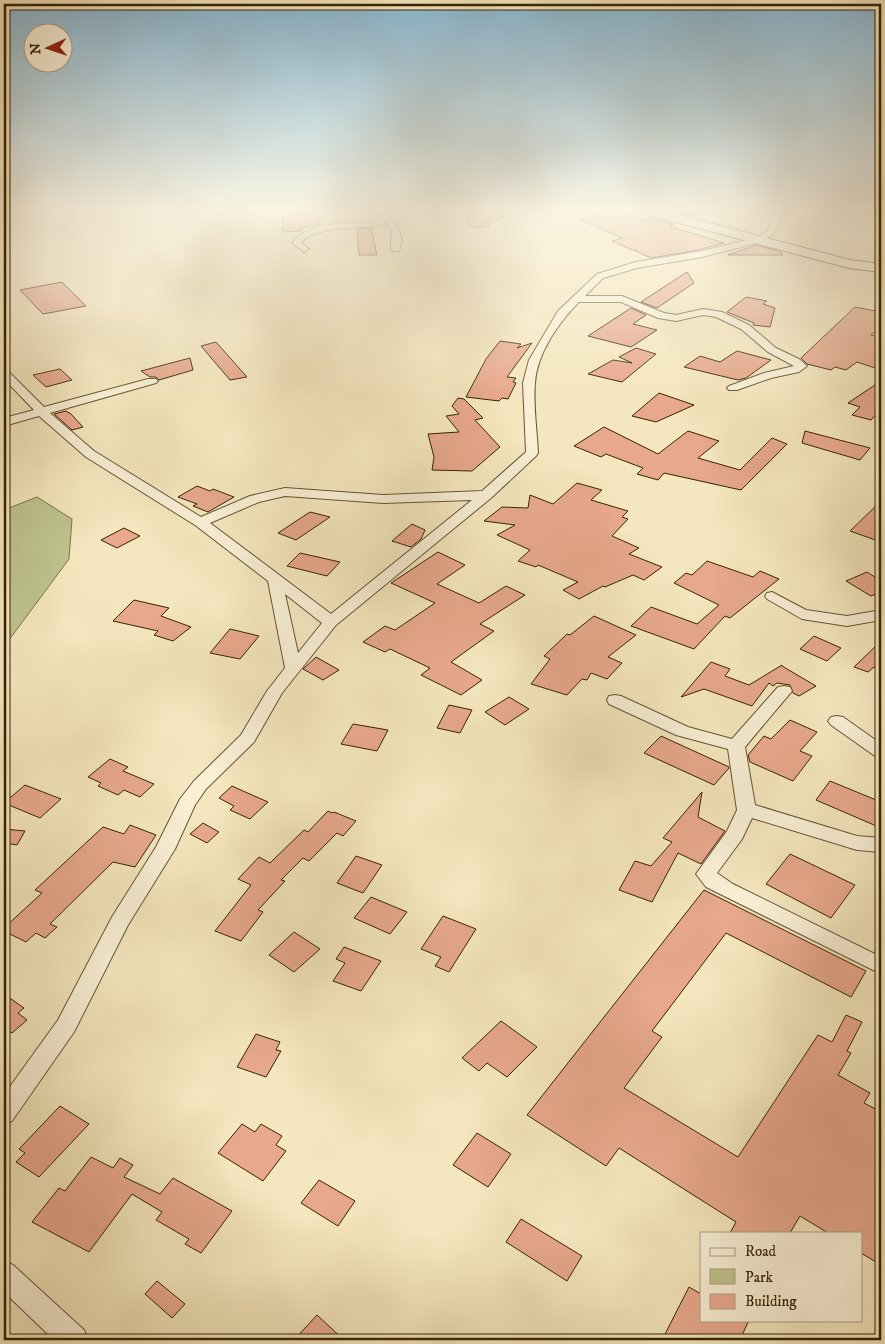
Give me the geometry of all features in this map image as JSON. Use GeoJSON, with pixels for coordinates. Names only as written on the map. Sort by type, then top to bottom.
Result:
{"type":"FeatureCollection","features":[{"type":"Feature","properties":{"kind":"street"},"geometry":{"type":"LineString","coordinates":[[4,1114],[66,1026],[119,922],[165,849],[187,804],[200,785],[248,738],[275,691],[331,622],[486,495],[532,453],[529,383],[534,360],[562,313],[600,276],[618,271]]}},
{"type":"Feature","properties":{"kind":"street"},"geometry":{"type":"LineString","coordinates":[[578,299],[622,299],[662,316],[676,318],[703,312],[718,314],[745,327],[772,350],[801,366],[796,370],[768,375],[733,388]]}},
{"type":"Feature","properties":{"kind":"street"},"geometry":{"type":"LineString","coordinates":[[4,373],[42,412],[90,454],[200,522],[331,622]]}},
{"type":"Feature","properties":{"kind":"street"},"geometry":{"type":"LineString","coordinates":[[4,422],[152,382]]}},
{"type":"Feature","properties":{"kind":"street"},"geometry":{"type":"LineString","coordinates":[[200,522],[255,499],[285,492],[383,499],[486,495]]}},
{"type":"Feature","properties":{"kind":"street"},"geometry":{"type":"LineString","coordinates":[[275,580],[293,669]]}},
{"type":"Feature","properties":{"kind":"street"},"geometry":{"type":"LineString","coordinates":[[772,596],[802,614],[847,621],[881,615]]}},
{"type":"Feature","properties":{"kind":"street"},"geometry":{"type":"LineString","coordinates":[[784,691],[736,746],[746,810],[735,834],[706,874],[726,890],[881,966]]}},
{"type":"Feature","properties":{"kind":"street"},"geometry":{"type":"LineString","coordinates":[[615,700],[682,732],[736,746]]}},
{"type":"Feature","properties":{"kind":"street"},"geometry":{"type":"LineString","coordinates":[[837,721],[881,752]]}},
{"type":"Feature","properties":{"kind":"street"},"geometry":{"type":"LineString","coordinates":[[746,810],[857,843],[881,845]]}},
{"type":"Feature","properties":{"kind":"street"},"geometry":{"type":"LineString","coordinates":[[4,1274],[74,1340]]}},
{"type":"Feature","properties":{"kind":"green space"},"geometry":{"type":"Polygon","coordinates":[[[37,497],[72,519],[69,559],[9,640],[4,651],[4,510],[37,497]]]}},
{"type":"Feature","properties":{"kind":"building"},"geometry":{"type":"Polygon","coordinates":[[[687,272],[694,283],[657,308],[641,302],[687,272]]]}},
{"type":"Feature","properties":{"kind":"building"},"geometry":{"type":"Polygon","coordinates":[[[62,282],[86,306],[43,314],[20,290],[62,282]]]}},
{"type":"Feature","properties":{"kind":"building"},"geometry":{"type":"Polygon","coordinates":[[[746,297],[767,301],[763,304],[775,308],[770,327],[753,325],[754,323],[727,312],[746,297]]]}},
{"type":"Feature","properties":{"kind":"building"},"geometry":{"type":"Polygon","coordinates":[[[855,307],[881,312],[881,327],[871,335],[881,338],[881,370],[857,362],[846,370],[835,367],[831,370],[807,364],[801,358],[855,307]]]}},
{"type":"Feature","properties":{"kind":"building"},"geometry":{"type":"Polygon","coordinates":[[[631,308],[646,315],[633,324],[657,330],[631,347],[588,336],[631,308]]]}},
{"type":"Feature","properties":{"kind":"building"},"geometry":{"type":"Polygon","coordinates":[[[500,341],[521,344],[517,348],[532,343],[507,377],[516,378],[513,382],[516,383],[508,399],[502,398],[499,401],[466,397],[486,359],[500,341]]]}},
{"type":"Feature","properties":{"kind":"building"},"geometry":{"type":"Polygon","coordinates":[[[216,342],[247,377],[230,380],[201,346],[216,342]]]}},
{"type":"Feature","properties":{"kind":"building"},"geometry":{"type":"Polygon","coordinates":[[[636,348],[656,354],[622,382],[588,374],[613,360],[632,363],[619,357],[636,348]]]}},
{"type":"Feature","properties":{"kind":"building"},"geometry":{"type":"Polygon","coordinates":[[[737,351],[771,360],[746,378],[738,380],[684,367],[700,356],[720,362],[737,351]]]}},
{"type":"Feature","properties":{"kind":"building"},"geometry":{"type":"Polygon","coordinates":[[[190,358],[193,370],[159,380],[141,371],[190,358]]]}},
{"type":"Feature","properties":{"kind":"building"},"geometry":{"type":"Polygon","coordinates":[[[60,369],[72,380],[46,387],[33,375],[60,369]]]}},
{"type":"Feature","properties":{"kind":"building"},"geometry":{"type":"Polygon","coordinates":[[[881,381],[881,409],[871,420],[852,415],[860,407],[848,403],[881,381]]]}},
{"type":"Feature","properties":{"kind":"building"},"geometry":{"type":"Polygon","coordinates":[[[659,393],[694,405],[656,422],[632,416],[659,393]]]}},
{"type":"Feature","properties":{"kind":"building"},"geometry":{"type":"Polygon","coordinates":[[[458,398],[464,399],[483,418],[475,420],[500,447],[472,471],[432,470],[434,457],[428,434],[459,432],[446,416],[459,414],[452,406],[458,398]]]}},
{"type":"Feature","properties":{"kind":"building"},"geometry":{"type":"Polygon","coordinates":[[[66,411],[83,427],[72,430],[54,414],[66,411]]]}},
{"type":"Feature","properties":{"kind":"building"},"geometry":{"type":"Polygon","coordinates":[[[604,427],[658,454],[688,431],[719,441],[698,458],[740,470],[772,438],[787,444],[741,490],[664,473],[658,480],[637,474],[643,468],[606,454],[601,457],[574,446],[604,427]]]}},
{"type":"Feature","properties":{"kind":"building"},"geometry":{"type":"Polygon","coordinates":[[[805,431],[870,448],[860,460],[802,443],[805,431]]]}},
{"type":"Feature","properties":{"kind":"building"},"geometry":{"type":"Polygon","coordinates":[[[577,483],[602,490],[591,500],[628,511],[622,517],[628,519],[612,536],[639,548],[629,554],[662,567],[644,580],[633,575],[605,587],[603,586],[579,599],[563,590],[578,582],[538,565],[536,567],[518,561],[530,550],[497,535],[515,525],[484,521],[502,507],[528,508],[530,495],[553,504],[577,483]]]}},
{"type":"Feature","properties":{"kind":"building"},"geometry":{"type":"Polygon","coordinates":[[[197,486],[210,491],[213,489],[234,497],[208,512],[193,506],[197,504],[178,497],[197,486]]]}},
{"type":"Feature","properties":{"kind":"building"},"geometry":{"type":"Polygon","coordinates":[[[881,501],[881,542],[850,531],[881,501]]]}},
{"type":"Feature","properties":{"kind":"building"},"geometry":{"type":"Polygon","coordinates":[[[310,512],[330,517],[296,540],[278,533],[310,512]]]}},
{"type":"Feature","properties":{"kind":"building"},"geometry":{"type":"Polygon","coordinates":[[[412,524],[425,530],[421,539],[411,547],[392,541],[412,524]]]}},
{"type":"Feature","properties":{"kind":"building"},"geometry":{"type":"Polygon","coordinates":[[[124,528],[140,536],[117,548],[101,540],[124,528]]]}},
{"type":"Feature","properties":{"kind":"building"},"geometry":{"type":"Polygon","coordinates":[[[438,552],[465,565],[437,584],[479,603],[506,586],[525,595],[480,624],[494,631],[451,662],[482,680],[461,695],[421,675],[430,668],[390,649],[385,652],[363,642],[385,626],[395,630],[435,603],[391,583],[438,552]]]}},
{"type":"Feature","properties":{"kind":"building"},"geometry":{"type":"Polygon","coordinates":[[[300,553],[340,562],[327,576],[287,566],[300,553]]]}},
{"type":"Feature","properties":{"kind":"building"},"geometry":{"type":"Polygon","coordinates":[[[707,561],[753,577],[760,571],[779,579],[730,618],[725,616],[694,649],[631,626],[651,607],[697,624],[719,605],[674,583],[686,573],[692,575],[707,561]]]}},
{"type":"Feature","properties":{"kind":"building"},"geometry":{"type":"Polygon","coordinates":[[[867,572],[881,581],[881,592],[871,596],[846,581],[867,572]]]}},
{"type":"Feature","properties":{"kind":"building"},"geometry":{"type":"Polygon","coordinates":[[[134,600],[169,608],[161,616],[191,627],[173,641],[154,635],[158,631],[113,621],[134,600]]]}},
{"type":"Feature","properties":{"kind":"building"},"geometry":{"type":"Polygon","coordinates":[[[594,616],[636,635],[608,657],[622,663],[607,679],[591,673],[587,680],[582,679],[567,695],[531,684],[550,659],[544,656],[567,634],[570,635],[594,616]]]}},
{"type":"Feature","properties":{"kind":"building"},"geometry":{"type":"Polygon","coordinates":[[[230,629],[259,636],[240,659],[210,653],[230,629]]]}},
{"type":"Feature","properties":{"kind":"building"},"geometry":{"type":"Polygon","coordinates":[[[814,636],[841,648],[827,661],[800,649],[814,636]]]}},
{"type":"Feature","properties":{"kind":"building"},"geometry":{"type":"Polygon","coordinates":[[[881,641],[881,670],[874,667],[868,672],[854,667],[881,641]]]}},
{"type":"Feature","properties":{"kind":"building"},"geometry":{"type":"Polygon","coordinates":[[[316,657],[339,670],[323,680],[303,669],[316,657]]]}},
{"type":"Feature","properties":{"kind":"building"},"geometry":{"type":"Polygon","coordinates":[[[711,662],[730,669],[725,676],[749,685],[782,665],[816,686],[799,696],[793,693],[790,685],[777,683],[773,686],[769,683],[752,706],[704,689],[681,697],[711,662]]]}},
{"type":"Feature","properties":{"kind":"building"},"geometry":{"type":"Polygon","coordinates":[[[509,697],[529,709],[505,725],[485,712],[509,697]]]}},
{"type":"Feature","properties":{"kind":"building"},"geometry":{"type":"Polygon","coordinates":[[[449,705],[472,710],[460,733],[437,728],[449,705]]]}},
{"type":"Feature","properties":{"kind":"building"},"geometry":{"type":"Polygon","coordinates":[[[790,720],[817,732],[800,751],[812,756],[793,781],[750,762],[748,755],[764,736],[771,739],[790,720]]]}},
{"type":"Feature","properties":{"kind":"building"},"geometry":{"type":"Polygon","coordinates":[[[353,724],[388,730],[377,751],[341,744],[353,724]]]}},
{"type":"Feature","properties":{"kind":"building"},"geometry":{"type":"Polygon","coordinates":[[[661,736],[729,768],[714,785],[644,753],[661,736]]]}},
{"type":"Feature","properties":{"kind":"building"},"geometry":{"type":"Polygon","coordinates":[[[110,759],[128,767],[123,771],[154,784],[140,797],[124,790],[118,795],[98,786],[101,783],[88,777],[110,759]]]}},
{"type":"Feature","properties":{"kind":"building"},"geometry":{"type":"Polygon","coordinates":[[[830,781],[881,802],[881,828],[816,800],[830,781]]]}},
{"type":"Feature","properties":{"kind":"building"},"geometry":{"type":"Polygon","coordinates":[[[25,785],[61,799],[40,818],[4,803],[25,785]]]}},
{"type":"Feature","properties":{"kind":"building"},"geometry":{"type":"Polygon","coordinates":[[[232,786],[268,802],[250,819],[230,810],[234,806],[219,798],[232,786]]]}},
{"type":"Feature","properties":{"kind":"building"},"geometry":{"type":"Polygon","coordinates":[[[702,792],[698,817],[725,831],[701,864],[678,853],[652,902],[619,890],[635,861],[651,866],[672,842],[663,838],[702,792]]]}},
{"type":"Feature","properties":{"kind":"building"},"geometry":{"type":"Polygon","coordinates":[[[328,811],[356,821],[343,836],[337,833],[309,861],[303,858],[281,880],[285,881],[258,910],[263,912],[241,941],[215,931],[251,885],[238,879],[259,857],[270,863],[304,830],[308,832],[328,811]]]}},
{"type":"Feature","properties":{"kind":"building"},"geometry":{"type":"Polygon","coordinates":[[[203,823],[219,832],[207,843],[190,834],[203,823]]]}},
{"type":"Feature","properties":{"kind":"building"},"geometry":{"type":"Polygon","coordinates":[[[130,825],[156,835],[135,867],[113,862],[50,924],[57,927],[45,938],[36,933],[26,942],[4,931],[4,928],[42,893],[35,890],[103,827],[124,834],[130,825]]]}},
{"type":"Feature","properties":{"kind":"building"},"geometry":{"type":"Polygon","coordinates":[[[4,829],[25,831],[17,845],[4,843],[4,829]]]}},
{"type":"Feature","properties":{"kind":"building"},"geometry":{"type":"Polygon","coordinates":[[[790,854],[855,885],[831,918],[766,884],[790,854]]]}},
{"type":"Feature","properties":{"kind":"building"},"geometry":{"type":"Polygon","coordinates":[[[356,856],[382,865],[363,893],[337,883],[356,856]]]}},
{"type":"Feature","properties":{"kind":"building"},"geometry":{"type":"Polygon","coordinates":[[[704,890],[866,971],[851,997],[726,933],[652,1031],[662,1037],[624,1088],[738,1157],[818,1035],[832,1042],[846,1015],[862,1022],[847,1051],[851,1053],[838,1075],[870,1093],[864,1103],[881,1112],[881,1265],[862,1254],[862,1232],[826,1232],[800,1216],[791,1232],[731,1232],[736,1222],[619,1148],[606,1166],[527,1115],[704,890]]]}},
{"type":"Feature","properties":{"kind":"building"},"geometry":{"type":"Polygon","coordinates":[[[371,897],[407,912],[390,934],[354,918],[371,897]]]}},
{"type":"Feature","properties":{"kind":"building"},"geometry":{"type":"Polygon","coordinates":[[[443,916],[476,929],[449,972],[435,966],[441,957],[421,949],[443,916]]]}},
{"type":"Feature","properties":{"kind":"building"},"geometry":{"type":"Polygon","coordinates":[[[294,932],[320,949],[294,972],[269,955],[294,932]]]}},
{"type":"Feature","properties":{"kind":"building"},"geometry":{"type":"Polygon","coordinates":[[[344,947],[381,961],[361,991],[333,981],[345,963],[336,959],[344,947]]]}},
{"type":"Feature","properties":{"kind":"building"},"geometry":{"type":"Polygon","coordinates":[[[4,994],[24,1008],[18,1013],[27,1020],[12,1033],[4,1028],[4,994]]]}},
{"type":"Feature","properties":{"kind":"building"},"geometry":{"type":"Polygon","coordinates":[[[501,1021],[537,1047],[507,1077],[487,1063],[479,1071],[462,1058],[501,1021]]]}},
{"type":"Feature","properties":{"kind":"building"},"geometry":{"type":"Polygon","coordinates":[[[256,1034],[280,1042],[276,1050],[281,1051],[266,1077],[237,1067],[256,1034]]]}},
{"type":"Feature","properties":{"kind":"building"},"geometry":{"type":"Polygon","coordinates":[[[60,1106],[89,1124],[39,1177],[16,1162],[25,1153],[19,1149],[60,1106]]]}},
{"type":"Feature","properties":{"kind":"building"},"geometry":{"type":"Polygon","coordinates":[[[242,1124],[255,1132],[261,1124],[282,1136],[276,1145],[286,1151],[263,1181],[218,1153],[242,1124]]]}},
{"type":"Feature","properties":{"kind":"building"},"geometry":{"type":"Polygon","coordinates":[[[477,1133],[511,1154],[488,1187],[453,1165],[477,1133]]]}},
{"type":"Feature","properties":{"kind":"building"},"geometry":{"type":"Polygon","coordinates":[[[91,1157],[113,1168],[120,1158],[133,1165],[124,1177],[160,1194],[173,1178],[232,1211],[201,1253],[185,1244],[189,1239],[156,1220],[162,1212],[132,1194],[89,1252],[32,1222],[59,1188],[65,1191],[91,1157]]]}},
{"type":"Feature","properties":{"kind":"building"},"geometry":{"type":"Polygon","coordinates":[[[319,1180],[355,1201],[338,1226],[301,1203],[319,1180]]]}},
{"type":"Feature","properties":{"kind":"building"},"geometry":{"type":"Polygon","coordinates":[[[521,1219],[582,1256],[567,1281],[506,1242],[521,1219]]]}},
{"type":"Feature","properties":{"kind":"building"},"geometry":{"type":"Polygon","coordinates":[[[157,1281],[185,1304],[172,1318],[145,1294],[157,1281]]]}},
{"type":"Feature","properties":{"kind":"building"},"geometry":{"type":"Polygon","coordinates":[[[689,1287],[700,1293],[700,1322],[748,1322],[740,1340],[662,1340],[689,1287]]]}},
{"type":"Feature","properties":{"kind":"building"},"geometry":{"type":"Polygon","coordinates":[[[317,1315],[344,1340],[294,1340],[317,1315]]]}}]}
